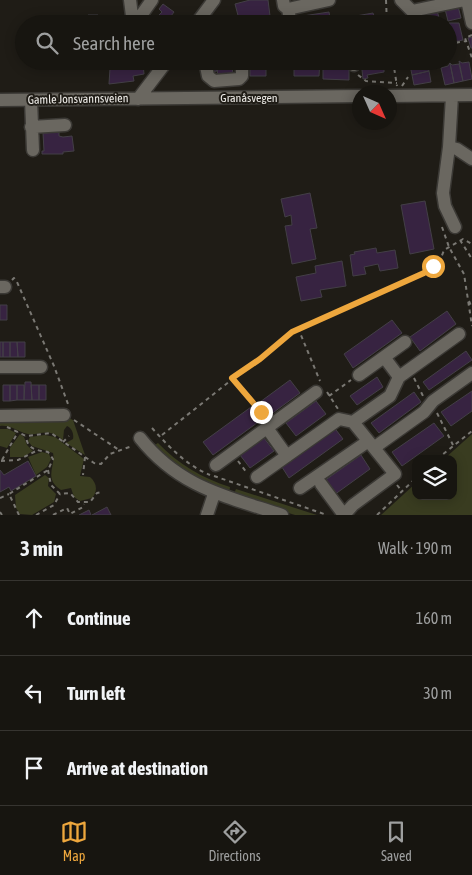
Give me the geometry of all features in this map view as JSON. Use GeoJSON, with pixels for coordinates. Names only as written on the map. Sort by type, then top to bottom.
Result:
{"type":"FeatureCollection","features":[{"type":"Feature","properties":{"kind":"street"},"geometry":{"type":"LineString","coordinates":[[130,0],[132,15]]}},
{"type":"Feature","properties":{"kind":"street"},"geometry":{"type":"LineString","coordinates":[[141,15],[152,0]]}},
{"type":"Feature","properties":{"kind":"street"},"geometry":{"type":"LineString","coordinates":[[203,15],[214,0]]}},
{"type":"Feature","properties":{"kind":"street"},"geometry":{"type":"LineString","coordinates":[[286,4],[329,0]]}},
{"type":"Feature","properties":{"kind":"street"},"geometry":{"type":"LineString","coordinates":[[401,0],[412,11],[463,0],[472,23]]}},
{"type":"Feature","properties":{"kind":"street","name":"Gamle Jonsvannsveien"},"geometry":{"type":"LineString","coordinates":[[0,100],[138,99],[160,70]]}},
{"type":"Feature","properties":{"kind":"street"},"geometry":{"type":"LineString","coordinates":[[207,70],[208,76],[214,81],[239,80],[242,76],[242,70]]}},
{"type":"Feature","properties":{"kind":"street"},"geometry":{"type":"LineString","coordinates":[[397,93],[472,95]]}},
{"type":"Feature","properties":{"kind":"street","name":"Granåsvegen"},"geometry":{"type":"LineString","coordinates":[[138,99],[352,96]]}},
{"type":"Feature","properties":{"kind":"street"},"geometry":{"type":"LineString","coordinates":[[452,96],[449,147],[443,193],[445,206],[455,227]]}},
{"type":"Feature","properties":{"kind":"street"},"geometry":{"type":"LineString","coordinates":[[31,100],[33,150]]}},
{"type":"Feature","properties":{"kind":"street"},"geometry":{"type":"LineString","coordinates":[[31,128],[65,125]]}},
{"type":"Feature","properties":{"kind":"street"},"geometry":{"type":"LineString","coordinates":[[449,147],[457,149],[472,159]]}},
{"type":"Feature","properties":{"kind":"street"},"geometry":{"type":"LineString","coordinates":[[353,422],[390,396],[404,374],[459,334]]}},
{"type":"Feature","properties":{"kind":"street"},"geometry":{"type":"LineString","coordinates":[[360,375],[405,342]]}},
{"type":"Feature","properties":{"kind":"street"},"geometry":{"type":"LineString","coordinates":[[384,357],[404,374]]}},
{"type":"Feature","properties":{"kind":"street"},"geometry":{"type":"LineString","coordinates":[[0,367],[35,363]]}},
{"type":"Feature","properties":{"kind":"street"},"geometry":{"type":"LineString","coordinates":[[300,488],[375,446],[424,412],[433,401],[472,373]]}},
{"type":"Feature","properties":{"kind":"street"},"geometry":{"type":"LineString","coordinates":[[216,465],[316,392]]}},
{"type":"Feature","properties":{"kind":"street"},"geometry":{"type":"LineString","coordinates":[[0,416],[62,411]]}},
{"type":"Feature","properties":{"kind":"street"},"geometry":{"type":"LineString","coordinates":[[252,476],[287,456],[338,419],[353,422],[375,446],[395,474],[352,505],[344,515],[321,484]]}},
{"type":"Feature","properties":{"kind":"street"},"geometry":{"type":"LineString","coordinates":[[269,427],[287,456]]}},
{"type":"Feature","properties":{"kind":"street"},"geometry":{"type":"LineString","coordinates":[[139,442],[176,474],[214,494],[282,515]]}},
{"type":"Feature","properties":{"kind":"street"},"geometry":{"type":"LineString","coordinates":[[208,515],[214,494]]}},
{"type":"Feature","properties":{"kind":"path"},"geometry":{"type":"LineString","coordinates":[[386,0],[387,15]]}},
{"type":"Feature","properties":{"kind":"path"},"geometry":{"type":"LineString","coordinates":[[457,42],[472,35]]}},
{"type":"Feature","properties":{"kind":"path"},"geometry":{"type":"LineString","coordinates":[[466,39],[472,58]]}},
{"type":"Feature","properties":{"kind":"path"},"geometry":{"type":"LineString","coordinates":[[358,70],[363,80],[397,83],[395,70]]}},
{"type":"Feature","properties":{"kind":"path"},"geometry":{"type":"LineString","coordinates":[[455,227],[460,241],[472,259]]}},
{"type":"Feature","properties":{"kind":"path"},"geometry":{"type":"LineString","coordinates":[[162,435],[292,332],[424,273],[433,266],[449,247],[460,241],[465,239],[472,244]]}},
{"type":"Feature","properties":{"kind":"path"},"geometry":{"type":"LineString","coordinates":[[2,287],[14,278],[17,282],[54,366],[62,411],[119,450]]}},
{"type":"Feature","properties":{"kind":"path"},"geometry":{"type":"LineString","coordinates":[[467,298],[472,308]]}},
{"type":"Feature","properties":{"kind":"path"},"geometry":{"type":"LineString","coordinates":[[404,374],[440,417],[453,445]]}},
{"type":"Feature","properties":{"kind":"path"},"geometry":{"type":"LineString","coordinates":[[330,396],[360,375]]}},
{"type":"Feature","properties":{"kind":"path"},"geometry":{"type":"LineString","coordinates":[[232,378],[269,427]]}},
{"type":"Feature","properties":{"kind":"path"},"geometry":{"type":"LineString","coordinates":[[0,428],[8,427],[26,436],[51,434],[94,463],[101,464],[110,454],[139,442]]}},
{"type":"Feature","properties":{"kind":"path"},"geometry":{"type":"LineString","coordinates":[[152,428],[176,454],[205,473],[327,515]]}},
{"type":"Feature","properties":{"kind":"path"},"geometry":{"type":"LineString","coordinates":[[442,455],[472,431]]}},
{"type":"Feature","properties":{"kind":"path"},"geometry":{"type":"LineString","coordinates":[[0,461],[18,432]]}},
{"type":"Feature","properties":{"kind":"path"},"geometry":{"type":"LineString","coordinates":[[26,436],[27,442],[36,451]]}},
{"type":"Feature","properties":{"kind":"path"},"geometry":{"type":"LineString","coordinates":[[63,442],[69,436]]}},
{"type":"Feature","properties":{"kind":"path"},"geometry":{"type":"LineString","coordinates":[[0,461],[18,460],[36,451],[48,452],[52,455],[53,459],[48,470],[0,498]]}},
{"type":"Feature","properties":{"kind":"path"},"geometry":{"type":"LineString","coordinates":[[232,453],[252,476]]}},
{"type":"Feature","properties":{"kind":"path"},"geometry":{"type":"LineString","coordinates":[[83,475],[85,457]]}},
{"type":"Feature","properties":{"kind":"path"},"geometry":{"type":"LineString","coordinates":[[48,470],[52,485],[60,494]]}},
{"type":"Feature","properties":{"kind":"path"},"geometry":{"type":"LineString","coordinates":[[377,515],[412,482]]}},
{"type":"Feature","properties":{"kind":"path"},"geometry":{"type":"LineString","coordinates":[[60,494],[70,493],[78,502],[84,503],[90,502],[97,493],[103,492]]}},
{"type":"Feature","properties":{"kind":"path"},"geometry":{"type":"LineString","coordinates":[[9,494],[19,515]]}},
{"type":"Feature","properties":{"kind":"path"},"geometry":{"type":"LineString","coordinates":[[36,515],[54,505],[60,494]]}},
{"type":"Feature","properties":{"kind":"path"},"geometry":{"type":"LineString","coordinates":[[53,515],[67,508],[70,514],[83,507],[84,503]]}},
{"type":"Feature","properties":{"kind":"path"},"geometry":{"type":"LineString","coordinates":[[44,511],[46,515]]}},
{"type":"Feature","properties":{"kind":"green space"},"geometry":{"type":"Polygon","coordinates":[[[66,417],[73,420],[85,455],[66,443],[73,439],[73,433],[67,426],[64,430],[63,440],[51,433],[29,434],[10,427],[0,426],[0,419],[66,417]]]}},
{"type":"Feature","properties":{"kind":"green space"},"geometry":{"type":"Polygon","coordinates":[[[0,429],[8,429],[16,433],[7,448],[0,446],[0,429]]]}},
{"type":"Feature","properties":{"kind":"green space"},"geometry":{"type":"Polygon","coordinates":[[[20,434],[33,451],[23,457],[10,457],[10,448],[20,434]]]}},
{"type":"Feature","properties":{"kind":"green space"},"geometry":{"type":"Polygon","coordinates":[[[472,434],[472,515],[381,515],[412,487],[412,500],[457,500],[457,455],[448,455],[472,434]]]}},
{"type":"Feature","properties":{"kind":"green space"},"geometry":{"type":"Polygon","coordinates":[[[45,435],[55,437],[84,459],[80,476],[90,477],[94,482],[96,490],[92,498],[80,501],[74,497],[71,488],[61,490],[56,486],[51,477],[53,453],[32,446],[28,441],[30,437],[45,435]]]}},
{"type":"Feature","properties":{"kind":"green space"},"geometry":{"type":"Polygon","coordinates":[[[158,443],[191,469],[230,487],[229,494],[198,482],[153,446],[158,443]]]}},
{"type":"Feature","properties":{"kind":"green space"},"geometry":{"type":"Polygon","coordinates":[[[42,452],[49,454],[51,459],[47,467],[36,475],[28,457],[42,452]]]}},
{"type":"Feature","properties":{"kind":"green space"},"geometry":{"type":"Polygon","coordinates":[[[45,475],[49,478],[48,486],[56,494],[54,502],[32,515],[20,514],[16,508],[15,495],[45,475]]]}},
{"type":"Feature","properties":{"kind":"green space"},"geometry":{"type":"Polygon","coordinates":[[[236,489],[317,515],[295,515],[233,496],[236,489]]]}},
{"type":"Feature","properties":{"kind":"building"},"geometry":{"type":"Polygon","coordinates":[[[250,0],[268,0],[270,15],[238,15],[235,4],[250,0]]]}},
{"type":"Feature","properties":{"kind":"building"},"geometry":{"type":"Polygon","coordinates":[[[163,4],[174,12],[172,15],[159,15],[162,12],[159,9],[163,4]]]}},
{"type":"Feature","properties":{"kind":"building"},"geometry":{"type":"Polygon","coordinates":[[[458,6],[461,18],[457,19],[457,15],[446,15],[445,9],[458,6]]]}},
{"type":"Feature","properties":{"kind":"building"},"geometry":{"type":"Polygon","coordinates":[[[437,10],[438,15],[424,15],[424,13],[437,10]]]}},
{"type":"Feature","properties":{"kind":"building"},"geometry":{"type":"Polygon","coordinates":[[[329,12],[330,15],[310,15],[329,12]]]}},
{"type":"Feature","properties":{"kind":"building"},"geometry":{"type":"Polygon","coordinates":[[[457,23],[459,23],[463,40],[457,41],[457,23]]]}},
{"type":"Feature","properties":{"kind":"building"},"geometry":{"type":"Polygon","coordinates":[[[472,37],[472,48],[471,48],[468,38],[472,37]]]}},
{"type":"Feature","properties":{"kind":"building"},"geometry":{"type":"Polygon","coordinates":[[[459,61],[462,63],[469,62],[472,79],[463,81],[459,61]]]}},
{"type":"Feature","properties":{"kind":"building"},"geometry":{"type":"Polygon","coordinates":[[[457,64],[459,64],[463,81],[454,83],[451,70],[457,70],[457,64]]]}},
{"type":"Feature","properties":{"kind":"building"},"geometry":{"type":"Polygon","coordinates":[[[110,70],[144,70],[144,74],[133,76],[134,81],[109,84],[110,70]]]}},
{"type":"Feature","properties":{"kind":"building"},"geometry":{"type":"Polygon","coordinates":[[[217,70],[232,70],[233,73],[218,76],[217,70]]]}},
{"type":"Feature","properties":{"kind":"building"},"geometry":{"type":"Polygon","coordinates":[[[250,70],[266,70],[266,76],[250,76],[250,70]]]}},
{"type":"Feature","properties":{"kind":"building"},"geometry":{"type":"Polygon","coordinates":[[[294,70],[319,70],[319,76],[294,76],[294,70]]]}},
{"type":"Feature","properties":{"kind":"building"},"geometry":{"type":"Polygon","coordinates":[[[323,70],[349,70],[349,80],[323,79],[323,70]]]}},
{"type":"Feature","properties":{"kind":"building"},"geometry":{"type":"Polygon","coordinates":[[[362,70],[384,70],[384,72],[367,75],[368,78],[363,79],[362,70]]]}},
{"type":"Feature","properties":{"kind":"building"},"geometry":{"type":"Polygon","coordinates":[[[411,70],[429,70],[429,71],[412,75],[411,70]]]}},
{"type":"Feature","properties":{"kind":"building"},"geometry":{"type":"Polygon","coordinates":[[[441,70],[451,70],[454,83],[445,85],[441,70]]]}},
{"type":"Feature","properties":{"kind":"building"},"geometry":{"type":"Polygon","coordinates":[[[429,71],[431,82],[414,85],[412,75],[429,71]]]}},
{"type":"Feature","properties":{"kind":"building"},"geometry":{"type":"Polygon","coordinates":[[[59,132],[59,136],[72,136],[74,151],[63,152],[63,154],[42,154],[42,151],[44,151],[43,133],[59,132]]]}},
{"type":"Feature","properties":{"kind":"building"},"geometry":{"type":"Polygon","coordinates":[[[310,193],[317,228],[310,229],[316,259],[292,264],[285,226],[292,225],[291,215],[285,217],[281,199],[310,193]]]}},
{"type":"Feature","properties":{"kind":"building"},"geometry":{"type":"Polygon","coordinates":[[[425,201],[434,249],[410,254],[401,205],[425,201]]]}},
{"type":"Feature","properties":{"kind":"building"},"geometry":{"type":"Polygon","coordinates":[[[376,248],[377,253],[395,250],[398,268],[380,271],[378,264],[364,267],[366,274],[353,276],[350,255],[355,254],[354,252],[376,248]]]}},
{"type":"Feature","properties":{"kind":"building"},"geometry":{"type":"Polygon","coordinates":[[[342,261],[346,286],[320,290],[322,297],[301,301],[296,277],[316,273],[315,266],[342,261]]]}},
{"type":"Feature","properties":{"kind":"building"},"geometry":{"type":"Polygon","coordinates":[[[0,305],[7,305],[7,320],[0,320],[0,305]]]}},
{"type":"Feature","properties":{"kind":"building"},"geometry":{"type":"Polygon","coordinates":[[[447,311],[456,324],[420,351],[410,337],[447,311]]]}},
{"type":"Feature","properties":{"kind":"building"},"geometry":{"type":"Polygon","coordinates":[[[392,320],[402,333],[353,368],[344,354],[392,320]]]}},
{"type":"Feature","properties":{"kind":"building"},"geometry":{"type":"Polygon","coordinates":[[[0,342],[3,342],[3,357],[0,357],[0,342]]]}},
{"type":"Feature","properties":{"kind":"building"},"geometry":{"type":"Polygon","coordinates":[[[3,342],[10,342],[10,357],[3,357],[3,342]]]}},
{"type":"Feature","properties":{"kind":"building"},"geometry":{"type":"Polygon","coordinates":[[[10,342],[17,342],[18,357],[10,357],[10,342]]]}},
{"type":"Feature","properties":{"kind":"building"},"geometry":{"type":"Polygon","coordinates":[[[17,342],[25,342],[25,357],[18,357],[17,342]]]}},
{"type":"Feature","properties":{"kind":"building"},"geometry":{"type":"Polygon","coordinates":[[[466,351],[472,360],[429,390],[423,382],[466,351]]]}},
{"type":"Feature","properties":{"kind":"building"},"geometry":{"type":"Polygon","coordinates":[[[377,377],[383,387],[357,405],[350,396],[377,377]]]}},
{"type":"Feature","properties":{"kind":"building"},"geometry":{"type":"Polygon","coordinates":[[[290,380],[300,393],[270,415],[260,402],[290,380]]]}},
{"type":"Feature","properties":{"kind":"building"},"geometry":{"type":"Polygon","coordinates":[[[25,382],[31,382],[32,400],[24,400],[25,382]]]}},
{"type":"Feature","properties":{"kind":"building"},"geometry":{"type":"Polygon","coordinates":[[[3,385],[10,385],[10,401],[3,401],[3,385]]]}},
{"type":"Feature","properties":{"kind":"building"},"geometry":{"type":"Polygon","coordinates":[[[10,385],[17,385],[17,400],[10,401],[10,385]]]}},
{"type":"Feature","properties":{"kind":"building"},"geometry":{"type":"Polygon","coordinates":[[[17,385],[24,385],[24,400],[17,400],[17,385]]]}},
{"type":"Feature","properties":{"kind":"building"},"geometry":{"type":"Polygon","coordinates":[[[31,385],[39,385],[39,400],[32,400],[31,385]]]}},
{"type":"Feature","properties":{"kind":"building"},"geometry":{"type":"Polygon","coordinates":[[[39,385],[46,385],[46,400],[39,400],[39,385]]]}},
{"type":"Feature","properties":{"kind":"building"},"geometry":{"type":"Polygon","coordinates":[[[472,391],[472,411],[451,426],[441,412],[472,391]]]}},
{"type":"Feature","properties":{"kind":"building"},"geometry":{"type":"Polygon","coordinates":[[[414,392],[421,402],[379,433],[371,423],[414,392]]]}},
{"type":"Feature","properties":{"kind":"building"},"geometry":{"type":"Polygon","coordinates":[[[316,401],[326,414],[296,436],[286,423],[316,401]]]}},
{"type":"Feature","properties":{"kind":"building"},"geometry":{"type":"Polygon","coordinates":[[[251,407],[261,420],[213,455],[203,442],[251,407]]]}},
{"type":"Feature","properties":{"kind":"building"},"geometry":{"type":"Polygon","coordinates":[[[434,423],[444,436],[417,455],[412,455],[412,459],[402,466],[392,452],[434,423]]]}},
{"type":"Feature","properties":{"kind":"building"},"geometry":{"type":"Polygon","coordinates":[[[333,426],[343,439],[289,478],[280,464],[333,426]]]}},
{"type":"Feature","properties":{"kind":"building"},"geometry":{"type":"Polygon","coordinates":[[[264,438],[274,451],[250,468],[240,455],[264,438]]]}},
{"type":"Feature","properties":{"kind":"building"},"geometry":{"type":"Polygon","coordinates":[[[361,455],[370,469],[334,495],[324,481],[361,455]]]}},
{"type":"Feature","properties":{"kind":"building"},"geometry":{"type":"Polygon","coordinates":[[[28,461],[36,476],[11,491],[9,487],[0,492],[0,470],[4,475],[28,461]]]}},
{"type":"Feature","properties":{"kind":"building"},"geometry":{"type":"Polygon","coordinates":[[[107,507],[111,515],[92,515],[107,507]]]}},
{"type":"Feature","properties":{"kind":"building"},"geometry":{"type":"Polygon","coordinates":[[[89,510],[91,515],[79,515],[89,510]]]}},
{"type":"Feature","properties":{"kind":"route"},"geometry":{"type":"LineString","coordinates":[[261,412],[232,378],[260,359],[282,338],[292,332],[388,288],[410,280],[433,266]]}}]}
